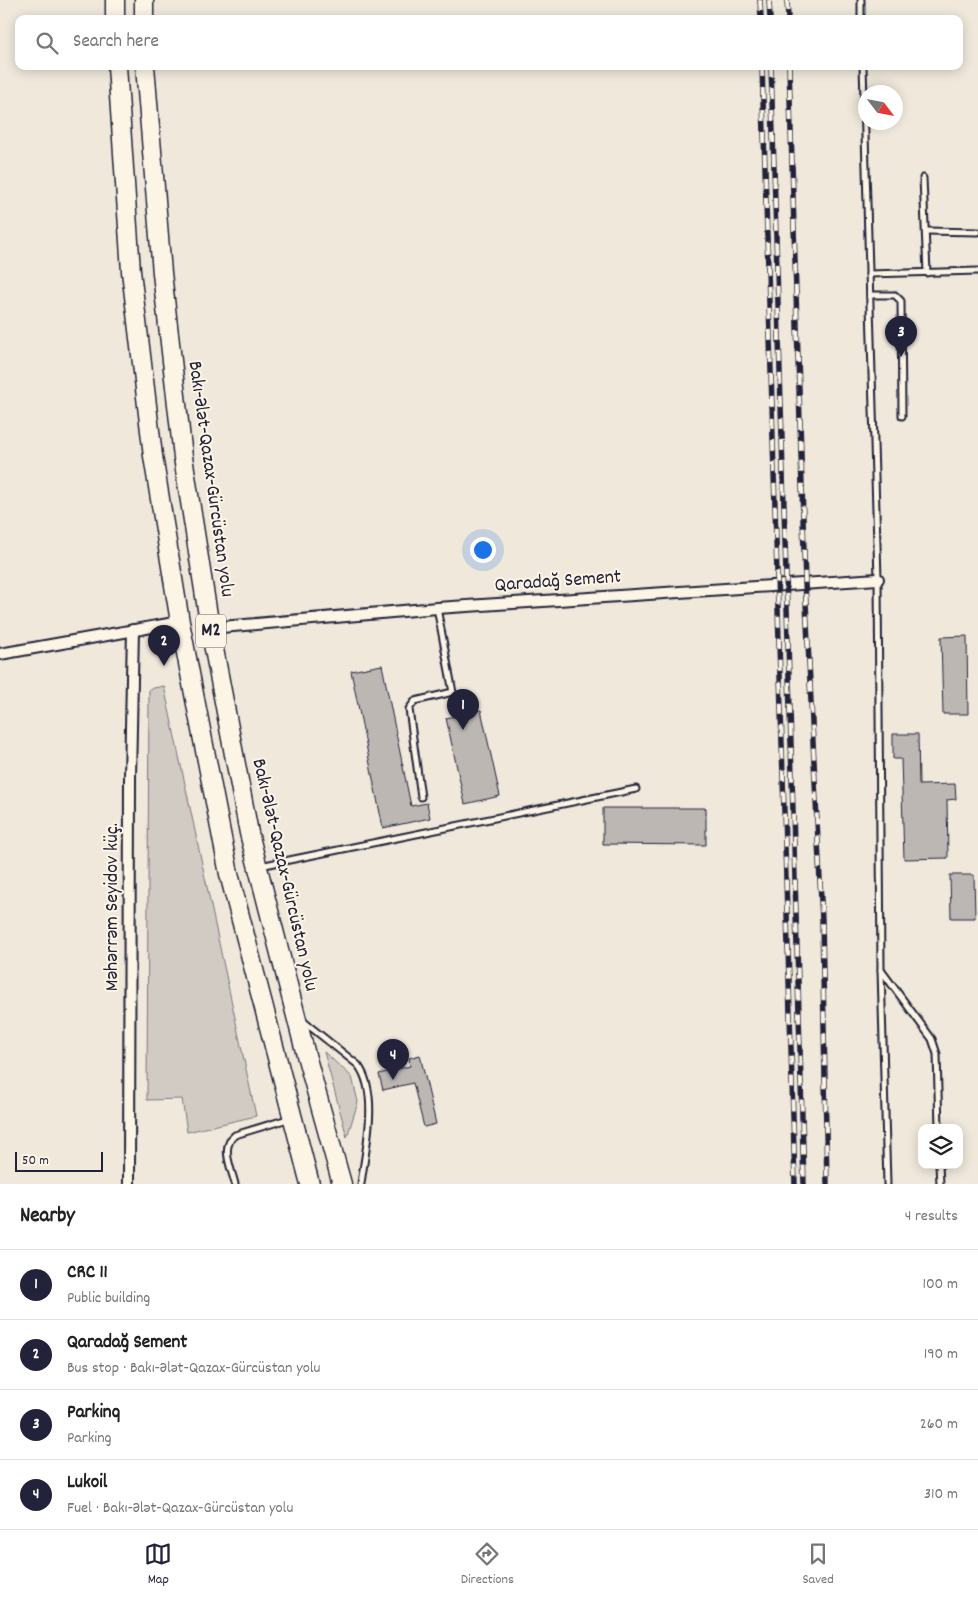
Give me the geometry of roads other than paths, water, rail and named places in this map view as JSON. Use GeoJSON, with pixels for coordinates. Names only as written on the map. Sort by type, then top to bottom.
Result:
{"type":"FeatureCollection","features":[{"type":"Feature","properties":{"kind":"highway"},"geometry":{"type":"LineString","coordinates":[[115,0],[115,15]]}},
{"type":"Feature","properties":{"kind":"highway"},"geometry":{"type":"LineString","coordinates":[[144,0],[144,15]]}},
{"type":"Feature","properties":{"kind":"highway","name":"M2"},"geometry":{"type":"LineString","coordinates":[[117,70],[131,271],[153,456],[180,622],[229,874],[310,1184]]}},
{"type":"Feature","properties":{"kind":"highway","name":"Bakı-Ələt-Qazax-Gürcüstan yolu"},"geometry":{"type":"LineString","coordinates":[[145,70],[162,273],[180,428],[210,628],[257,867],[295,1015],[342,1184]]}},
{"type":"Feature","properties":{"kind":"street","name":"Qaradağ Sement"},"geometry":{"type":"LineString","coordinates":[[210,628],[271,621],[437,608],[878,579]]}},
{"type":"Feature","properties":{"kind":"street"},"geometry":{"type":"LineString","coordinates":[[0,654],[180,622]]}},
{"type":"Feature","properties":{"kind":"street","name":"Məhərrəm Seyidov küç."},"geometry":{"type":"LineString","coordinates":[[129,1184],[130,777],[133,630]]}},
{"type":"Feature","properties":{"kind":"lane"},"geometry":{"type":"LineString","coordinates":[[861,0],[861,15]]}},
{"type":"Feature","properties":{"kind":"lane"},"geometry":{"type":"LineString","coordinates":[[863,70],[878,579],[881,970],[887,1184]]}},
{"type":"Feature","properties":{"kind":"lane"},"geometry":{"type":"LineString","coordinates":[[923,178],[926,273]]}},
{"type":"Feature","properties":{"kind":"lane"},"geometry":{"type":"LineString","coordinates":[[926,231],[978,232]]}},
{"type":"Feature","properties":{"kind":"lane"},"geometry":{"type":"LineString","coordinates":[[869,274],[978,271]]}},
{"type":"Feature","properties":{"kind":"lane"},"geometry":{"type":"LineString","coordinates":[[870,295],[895,295],[901,302],[902,416]]}},
{"type":"Feature","properties":{"kind":"lane"},"geometry":{"type":"LineString","coordinates":[[437,608],[455,703]]}},
{"type":"Feature","properties":{"kind":"lane"},"geometry":{"type":"LineString","coordinates":[[421,798],[409,709],[415,701],[453,692]]}},
{"type":"Feature","properties":{"kind":"lane"},"geometry":{"type":"LineString","coordinates":[[257,867],[636,789]]}},
{"type":"Feature","properties":{"kind":"lane"},"geometry":{"type":"LineString","coordinates":[[881,970],[932,1039],[938,1054],[939,1124]]}},
{"type":"Feature","properties":{"kind":"lane"},"geometry":{"type":"LineString","coordinates":[[295,1015],[358,1065],[363,1072],[370,1104],[370,1116],[360,1184]]}},
{"type":"Feature","properties":{"kind":"lane"},"geometry":{"type":"LineString","coordinates":[[235,1184],[226,1148],[228,1140],[235,1134],[292,1118]]}},
{"type":"Feature","properties":{"kind":"lane"},"geometry":{"type":"LineString","coordinates":[[940,1169],[940,1184]]}},
{"type":"Feature","properties":{"kind":"railway"},"geometry":{"type":"LineString","coordinates":[[760,0],[761,15]]}},
{"type":"Feature","properties":{"kind":"railway"},"geometry":{"type":"LineString","coordinates":[[769,0],[770,15]]}},
{"type":"Feature","properties":{"kind":"railway"},"geometry":{"type":"LineString","coordinates":[[787,0],[788,15]]}},
{"type":"Feature","properties":{"kind":"railway"},"geometry":{"type":"LineString","coordinates":[[762,70],[795,1184]]}},
{"type":"Feature","properties":{"kind":"railway"},"geometry":{"type":"LineString","coordinates":[[771,70],[804,1184]]}},
{"type":"Feature","properties":{"kind":"railway"},"geometry":{"type":"LineString","coordinates":[[789,70],[805,583],[822,920],[827,1184]]}},
{"type":"Feature","properties":{"kind":"place","name":"Parkinq"},"geometry":{"type":"Point","coordinates":[901,357]}},
{"type":"Feature","properties":{"kind":"place","name":"Qaradağ Sement"},"geometry":{"type":"Point","coordinates":[164,666]}},
{"type":"Feature","properties":{"kind":"place","name":"CRC 11"},"geometry":{"type":"Point","coordinates":[463,730]}},
{"type":"Feature","properties":{"kind":"place","name":"Lukoil"},"geometry":{"type":"Point","coordinates":[393,1080]}}]}
